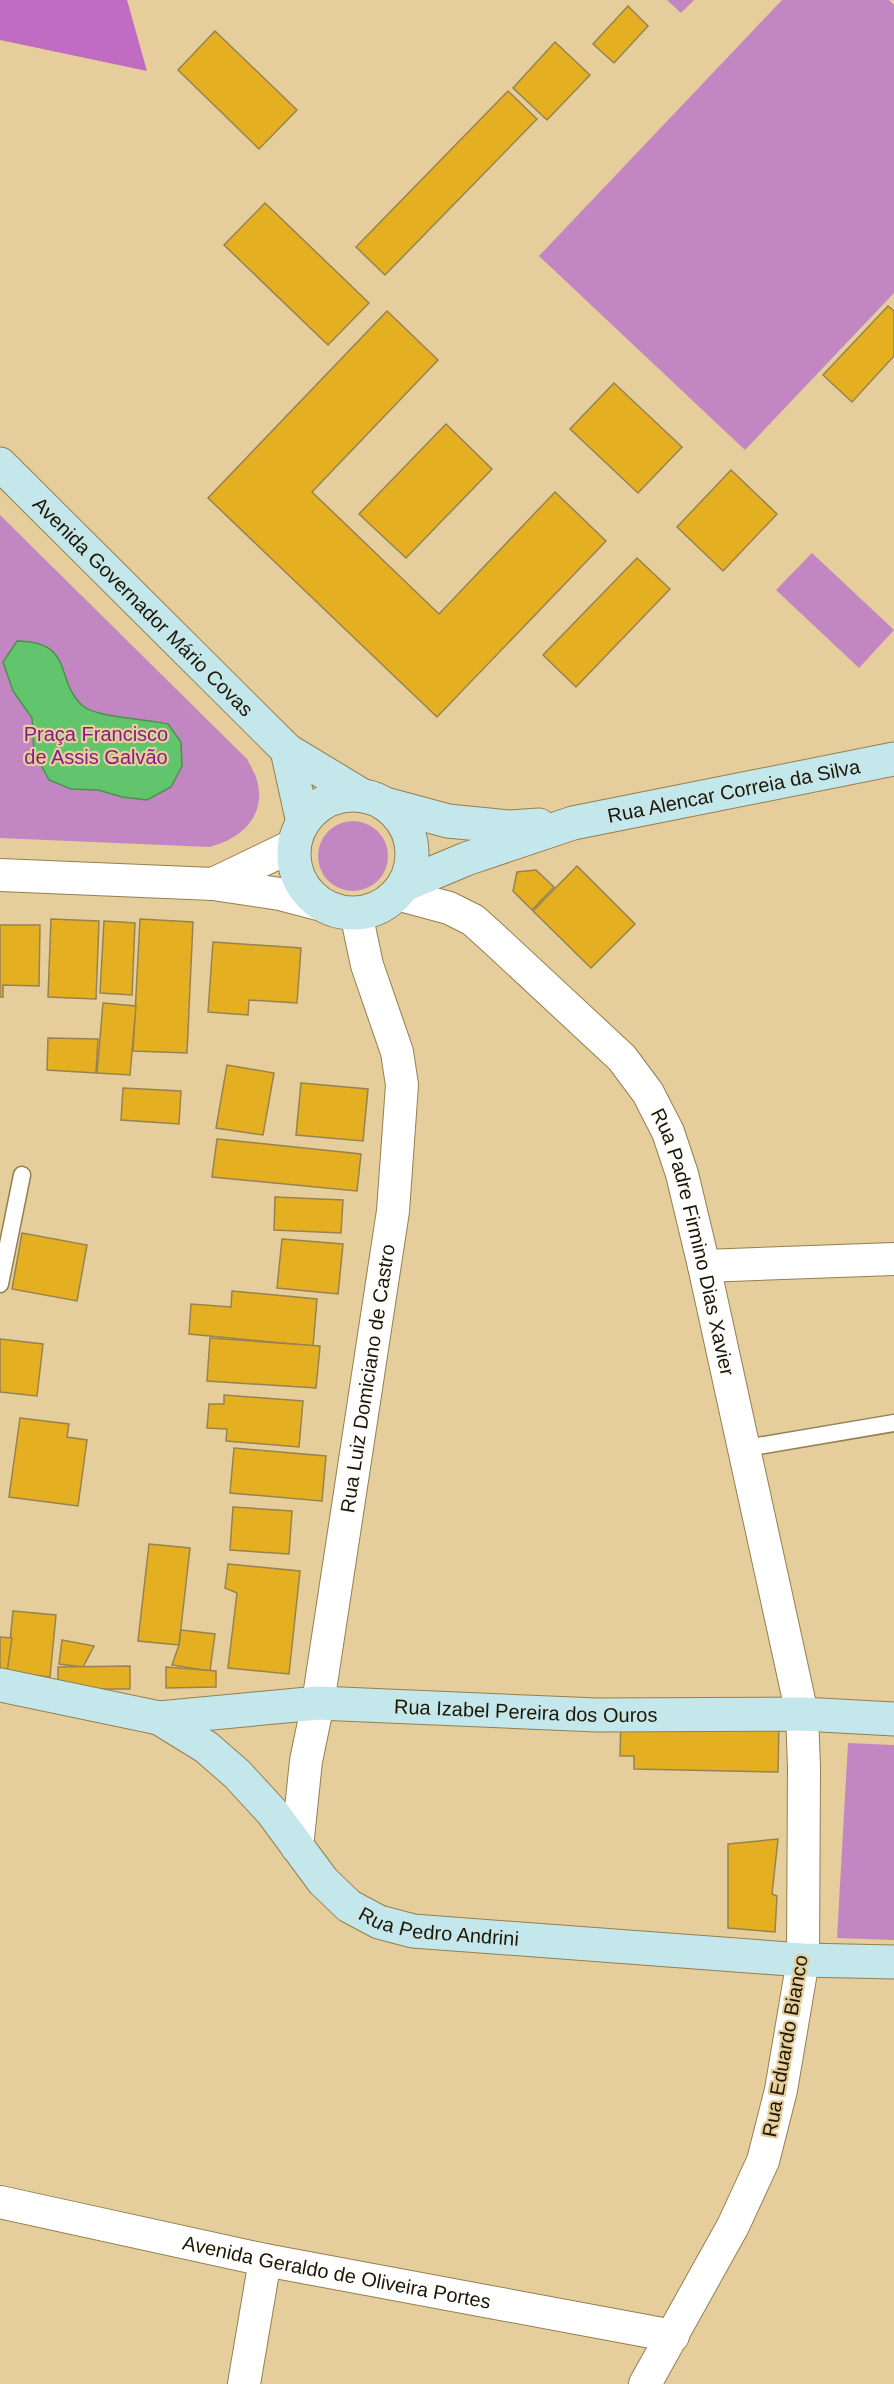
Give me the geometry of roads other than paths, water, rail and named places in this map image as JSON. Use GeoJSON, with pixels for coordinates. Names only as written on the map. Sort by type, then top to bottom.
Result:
{"type":"FeatureCollection","features":[{"type":"Feature","properties":{"kind":"street","name":"Avenida Governador Mário Covas"},"geometry":{"type":"LineString","coordinates":[[0,464],[287,750],[374,800]]}},
{"type":"Feature","properties":{"kind":"street"},"geometry":{"type":"LineString","coordinates":[[287,750],[299,834],[295,862],[299,879],[309,894],[322,905]]}},
{"type":"Feature","properties":{"kind":"street","name":"Rua Alencar Correia da Silva"},"geometry":{"type":"LineString","coordinates":[[400,890],[466,859],[573,823],[894,759]]}},
{"type":"Feature","properties":{"kind":"street"},"geometry":{"type":"LineString","coordinates":[[0,875],[213,884],[280,894],[339,912],[356,914],[373,910],[388,902],[400,890],[411,868],[413,849],[408,831],[399,815],[374,800],[345,795],[329,800],[314,810],[299,834],[213,884]]}},
{"type":"Feature","properties":{"kind":"street","name":"Rua Alencar Correia da Silva"},"geometry":{"type":"LineString","coordinates":[[374,800],[448,821],[510,827],[573,823]]}},
{"type":"Feature","properties":{"kind":"street","name":"Rua Padre Firmino Dias Xavier"},"geometry":{"type":"LineString","coordinates":[[400,890],[449,908],[472,920],[622,1058],[648,1093],[668,1132],[682,1174],[746,1448],[802,1714]]}},
{"type":"Feature","properties":{"kind":"street","name":"Rua Luiz Domiciano de Castro"},"geometry":{"type":"LineString","coordinates":[[297,1847],[306,1761],[318,1703],[393,1211],[402,1084],[398,1052],[364,957],[356,914]]}},
{"type":"Feature","properties":{"kind":"street"},"geometry":{"type":"LineString","coordinates":[[704,1266],[894,1259]]}},
{"type":"Feature","properties":{"kind":"street"},"geometry":{"type":"LineString","coordinates":[[0,1686],[159,1718]]}},
{"type":"Feature","properties":{"kind":"street","name":"Rua Izabel Pereira dos Ouros"},"geometry":{"type":"LineString","coordinates":[[159,1718],[318,1703],[597,1715],[802,1714],[894,1719]]}},
{"type":"Feature","properties":{"kind":"street","name":"Rua Eduardo Bianco"},"geometry":{"type":"LineString","coordinates":[[645,2384],[733,2226],[763,2161],[781,2090],[803,1960],[802,1714]]}},
{"type":"Feature","properties":{"kind":"street","name":"Rua Pedro Andrini"},"geometry":{"type":"LineString","coordinates":[[159,1718],[206,1747],[237,1774],[272,1812],[323,1881],[349,1906],[379,1922],[413,1931],[803,1960],[894,1962]]}},
{"type":"Feature","properties":{"kind":"street","name":"Avenida Geraldo de Oliveira Portes"},"geometry":{"type":"LineString","coordinates":[[0,2202],[265,2260],[673,2336]]}},
{"type":"Feature","properties":{"kind":"street"},"geometry":{"type":"LineString","coordinates":[[244,2384],[265,2260]]}},
{"type":"Feature","properties":{"kind":"lane"},"geometry":{"type":"LineString","coordinates":[[0,1284],[22,1175]]}},
{"type":"Feature","properties":{"kind":"lane"},"geometry":{"type":"LineString","coordinates":[[746,1448],[894,1423]]}},
{"type":"Feature","properties":{"kind":"park label","name":"Praça Francisco de Assis Galvão"},"geometry":{"type":"Point","coordinates":[96,746]}}]}
